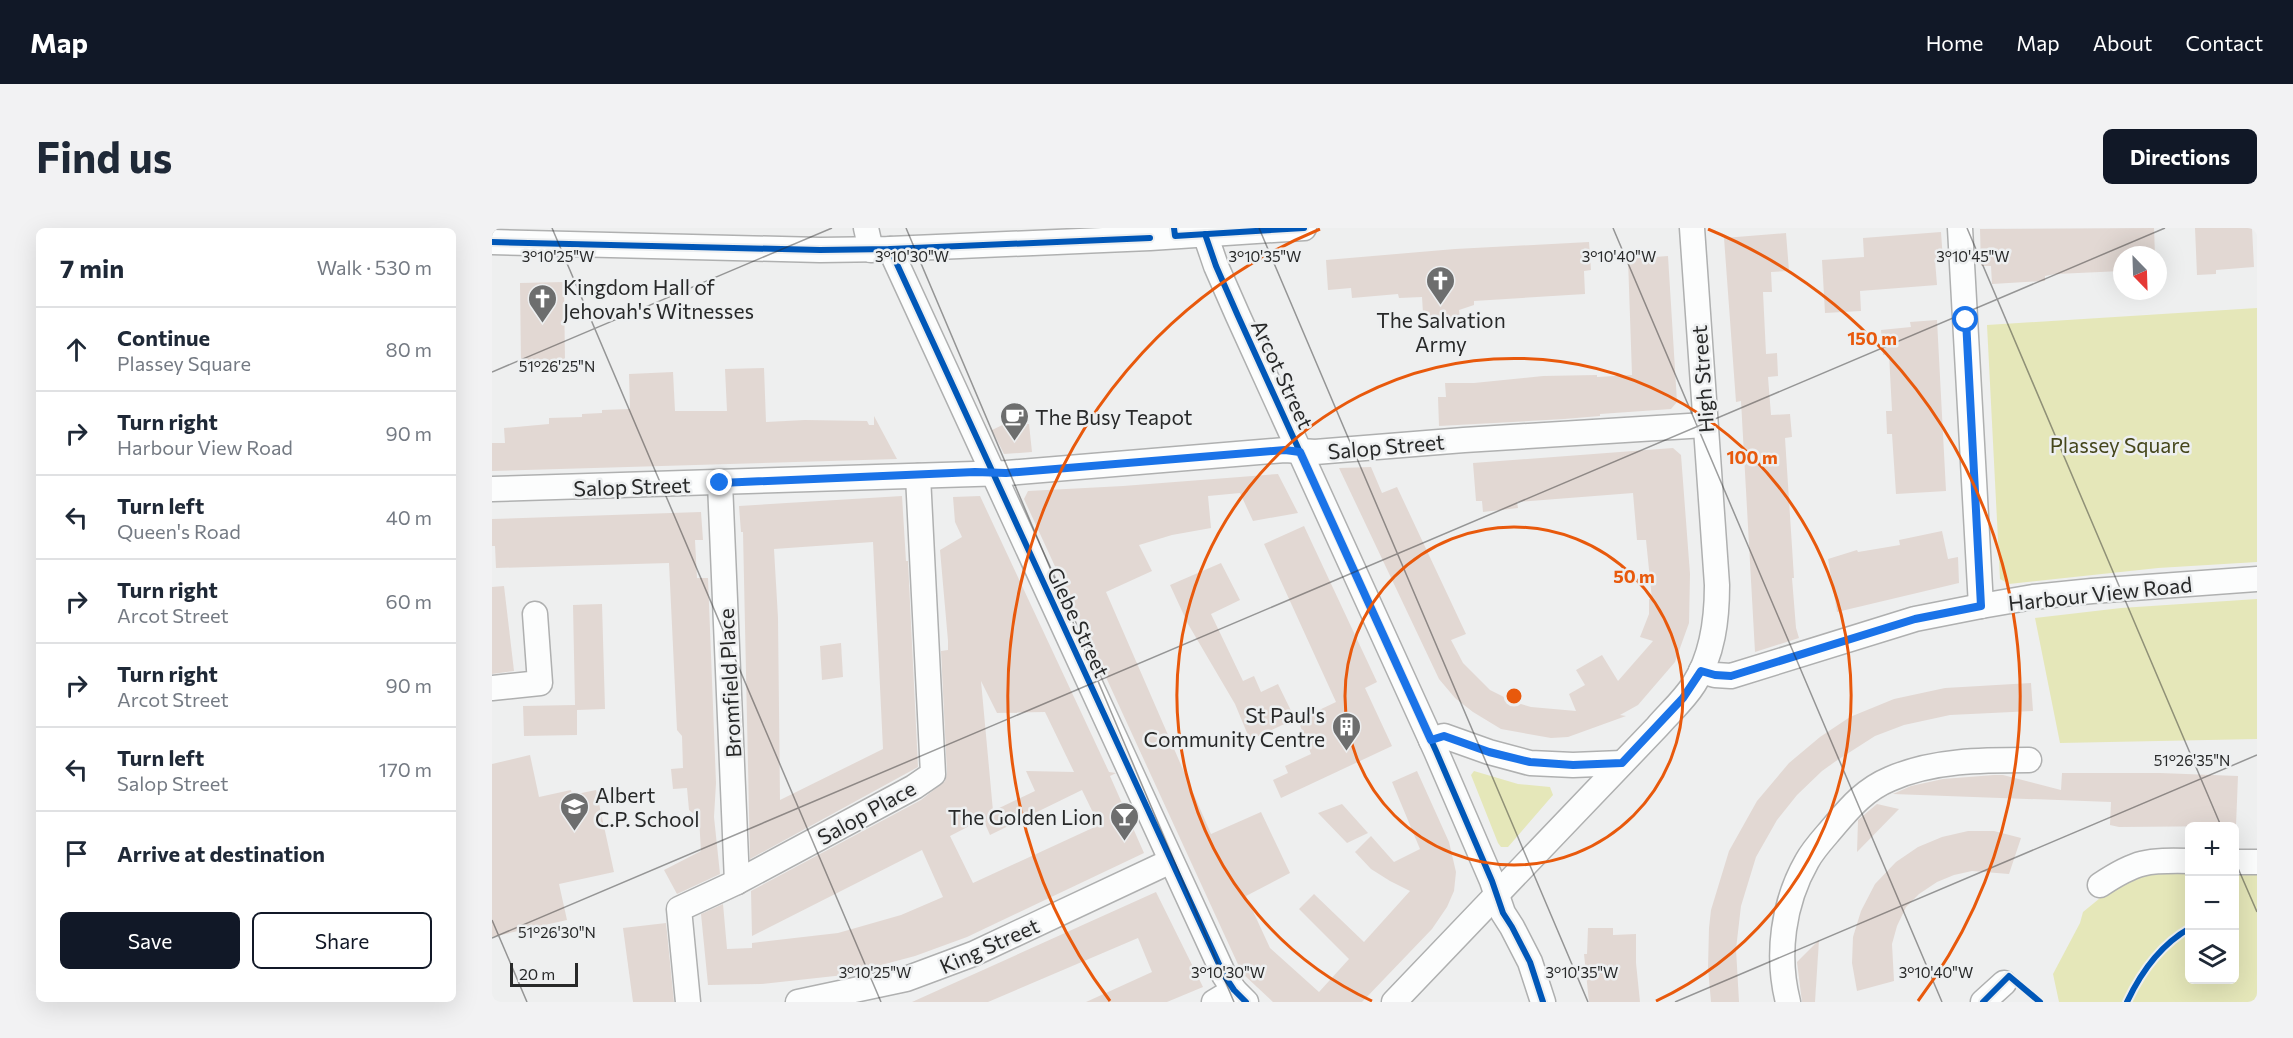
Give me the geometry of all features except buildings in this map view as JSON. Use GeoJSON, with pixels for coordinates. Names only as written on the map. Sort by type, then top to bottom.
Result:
{"type":"FeatureCollection","features":[{"type":"Feature","properties":{"kind":"street"},"geometry":{"type":"LineString","coordinates":[[492,242],[820,250],[875,242],[1304,228]]}},
{"type":"Feature","properties":{"kind":"street","name":"High Street"},"geometry":{"type":"LineString","coordinates":[[1394,1002],[1683,698],[1701,671],[1715,628],[1717,585],[1692,228]]}},
{"type":"Feature","properties":{"kind":"street"},"geometry":{"type":"LineString","coordinates":[[1960,228],[1981,606]]}},
{"type":"Feature","properties":{"kind":"street","name":"Arcot Street"},"geometry":{"type":"LineString","coordinates":[[1204,231],[1216,266],[1238,316],[1431,740],[1492,881],[1503,913],[1530,962],[1543,1002]]}},
{"type":"Feature","properties":{"kind":"street","name":"Glebe Street"},"geometry":{"type":"LineString","coordinates":[[875,242],[992,473],[1224,975],[1231,998]]}},
{"type":"Feature","properties":{"kind":"street","name":"Salop Street"},"geometry":{"type":"LineString","coordinates":[[492,489],[992,473],[1285,450],[1315,452],[1705,425]]}},
{"type":"Feature","properties":{"kind":"street","name":"Salop Place"},"geometry":{"type":"LineString","coordinates":[[688,1002],[679,909],[737,882],[914,787],[933,774],[918,476]]}},
{"type":"Feature","properties":{"kind":"street","name":"Bromfield Place"},"geometry":{"type":"LineString","coordinates":[[720,483],[737,882]]}},
{"type":"Feature","properties":{"kind":"street","name":"Harbour View Road"},"geometry":{"type":"LineString","coordinates":[[1701,671],[1731,676],[1903,622],[1981,606],[2092,591],[2257,579]]}},
{"type":"Feature","properties":{"kind":"street"},"geometry":{"type":"LineString","coordinates":[[492,688],[540,682],[535,614]]}},
{"type":"Feature","properties":{"kind":"street"},"geometry":{"type":"LineString","coordinates":[[1431,740],[1444,736],[1489,752],[1530,762],[1573,765],[1622,763]]}},
{"type":"Feature","properties":{"kind":"street"},"geometry":{"type":"LineString","coordinates":[[1788,1002],[1782,967],[1782,943],[1791,898],[1807,860],[1851,806],[1869,790],[1892,778],[1916,771],[1942,765],[1990,760],[2029,760]]}},
{"type":"Feature","properties":{"kind":"street"},"geometry":{"type":"LineString","coordinates":[[2100,885],[2135,865],[2152,860],[2185,861]]}},
{"type":"Feature","properties":{"kind":"street","name":"King Street"},"geometry":{"type":"LineString","coordinates":[[798,1002],[906,979],[973,954],[1171,861]]}},
{"type":"Feature","properties":{"kind":"street"},"geometry":{"type":"LineString","coordinates":[[2239,862],[2257,862]]}},
{"type":"Feature","properties":{"kind":"street"},"geometry":{"type":"LineString","coordinates":[[1983,1002],[2004,983]]}},
{"type":"Feature","properties":{"kind":"green space","name":"Plassey Square"},"geometry":{"type":"Polygon","coordinates":[[[2257,308],[2257,562],[2158,568],[2009,584],[2000,579],[1987,325],[2257,308]]]}},
{"type":"Feature","properties":{"kind":"green space"},"geometry":{"type":"Polygon","coordinates":[[[2257,599],[2257,739],[2060,743],[2035,618],[2121,608],[2257,599]]]}},
{"type":"Feature","properties":{"kind":"green space"},"geometry":{"type":"Polygon","coordinates":[[[1474,771],[1518,784],[1550,787],[1553,795],[1508,847],[1501,847],[1498,843],[1471,775],[1474,771]]]}},
{"type":"Feature","properties":{"kind":"green space"},"geometry":{"type":"Polygon","coordinates":[[[2146,870],[2185,871],[2185,984],[2239,984],[2239,872],[2257,873],[2257,1002],[2059,1002],[2053,974],[2080,923],[2083,912],[2116,885],[2146,870]]]}},
{"type":"Feature","properties":{"kind":"cycle path"},"geometry":{"type":"LineString","coordinates":[[1174,228],[1175,236],[1304,228]]}},
{"type":"Feature","properties":{"kind":"cycle path"},"geometry":{"type":"LineString","coordinates":[[1205,234],[1238,316],[1436,751],[1492,881],[1503,913],[1530,962],[1543,1002]]}},
{"type":"Feature","properties":{"kind":"cycle path"},"geometry":{"type":"LineString","coordinates":[[492,242],[820,250],[1150,238]]}},
{"type":"Feature","properties":{"kind":"cycle path"},"geometry":{"type":"LineString","coordinates":[[890,249],[1224,975],[1246,1002]]}},
{"type":"Feature","properties":{"kind":"cycle path"},"geometry":{"type":"LineString","coordinates":[[2127,1002],[2152,960],[2187,930]]}},
{"type":"Feature","properties":{"kind":"cycle path"},"geometry":{"type":"LineString","coordinates":[[1983,1002],[2009,976],[2040,1002]]}},
{"type":"Feature","properties":{"kind":"place","name":"The Salvation Army"},"geometry":{"type":"Point","coordinates":[1441,306]}},
{"type":"Feature","properties":{"kind":"place","name":"Kingdom Hall of Jehovah's Witnesses"},"geometry":{"type":"Point","coordinates":[542,324]}},
{"type":"Feature","properties":{"kind":"place","name":"The Busy Teapot"},"geometry":{"type":"Point","coordinates":[1014,442]}},
{"type":"Feature","properties":{"kind":"place","name":"St Paul's Community Centre"},"geometry":{"type":"Point","coordinates":[1346,752]}},
{"type":"Feature","properties":{"kind":"place","name":"Albert C.P. School"},"geometry":{"type":"Point","coordinates":[574,832]}},
{"type":"Feature","properties":{"kind":"place","name":"The Golden Lion"},"geometry":{"type":"Point","coordinates":[1124,842]}},
{"type":"Feature","properties":{"kind":"route"},"geometry":{"type":"LineString","coordinates":[[720,483],[975,472],[1006,473],[1278,453],[1285,450],[1300,452],[1431,740],[1444,736],[1489,752],[1545,764],[1622,763],[1683,698],[1701,671],[1731,676],[1840,640],[1915,619],[1981,606],[1966,320]]}}]}
